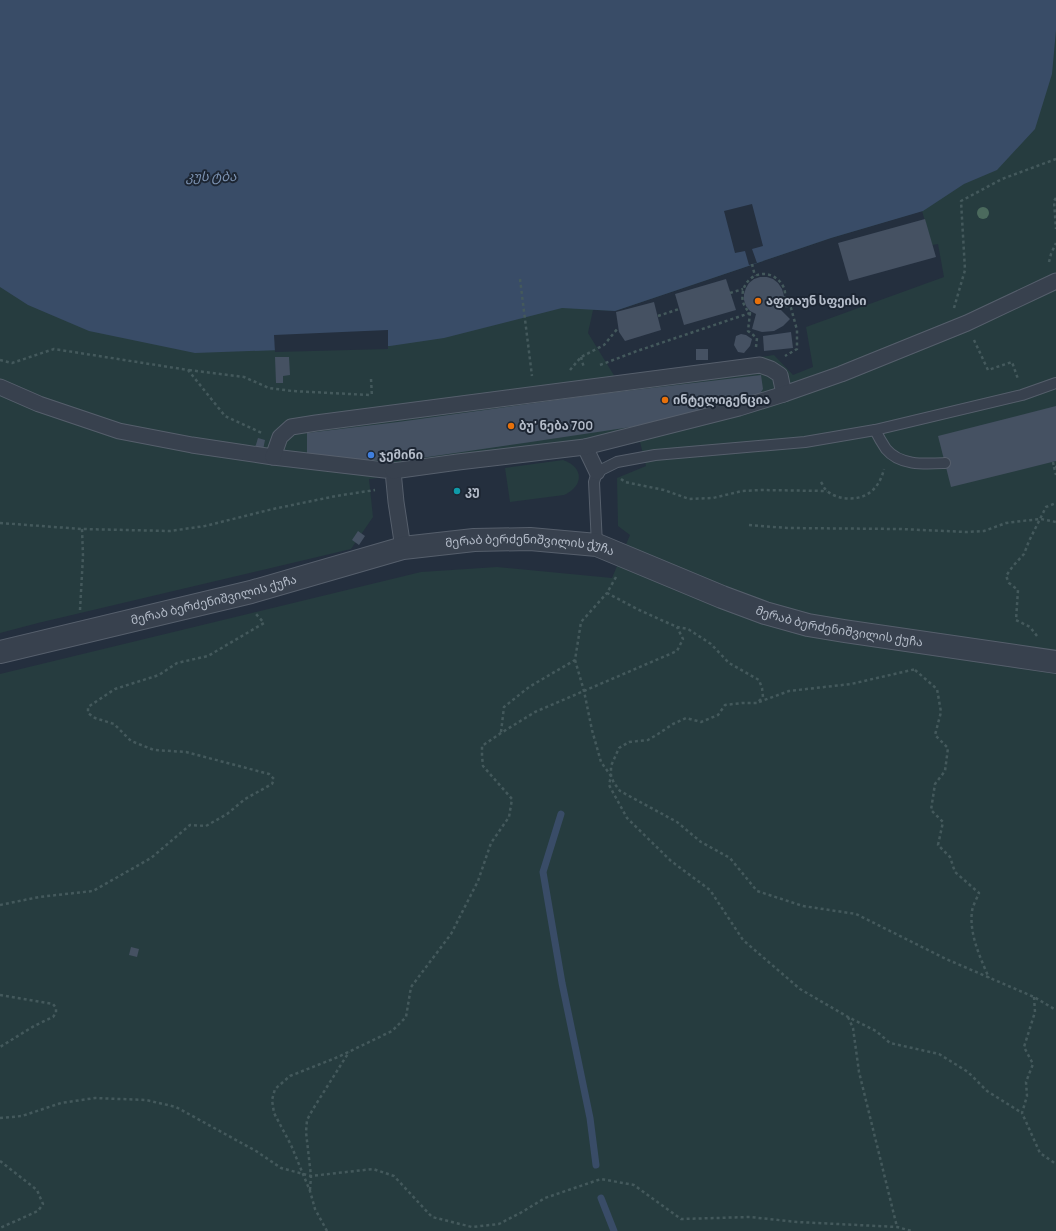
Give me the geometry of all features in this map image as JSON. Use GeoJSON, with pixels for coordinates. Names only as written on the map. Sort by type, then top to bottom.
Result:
{"type":"FeatureCollection","features":[{"type":"Feature","properties":{"kind":"street"},"geometry":{"type":"LineString","coordinates":[[0,387],[39,404],[119,431],[192,445],[273,457],[393,471],[585,447],[739,408],[841,374],[967,323],[1056,282]]}},
{"type":"Feature","properties":{"kind":"street"},"geometry":{"type":"LineString","coordinates":[[273,457],[280,437],[291,427],[534,395],[564,384],[760,365],[771,369],[780,376],[784,394]]}},
{"type":"Feature","properties":{"kind":"street"},"geometry":{"type":"LineString","coordinates":[[585,447],[602,470]]}},
{"type":"Feature","properties":{"kind":"street"},"geometry":{"type":"LineString","coordinates":[[393,471],[403,548]]}},
{"type":"Feature","properties":{"kind":"street","name":"მერაბ ბერძენიშვილის ქუჩა"},"geometry":{"type":"LineString","coordinates":[[0,652],[251,592],[403,548],[474,540],[530,539],[597,544],[722,597],[765,613],[808,625],[1056,662]]}},
{"type":"Feature","properties":{"kind":"lane"},"geometry":{"type":"LineString","coordinates":[[597,544],[594,482],[602,470],[617,462],[655,455],[805,442],[874,430],[1022,395],[1056,383]]}},
{"type":"Feature","properties":{"kind":"lane"},"geometry":{"type":"LineString","coordinates":[[874,430],[886,449],[894,456],[914,464],[945,463]]}},
{"type":"Feature","properties":{"kind":"path"},"geometry":{"type":"LineString","coordinates":[[946,331],[958,298],[965,270],[961,201],[1002,178],[1056,159]]}},
{"type":"Feature","properties":{"kind":"path"},"geometry":{"type":"LineString","coordinates":[[1056,198],[1054,201],[1056,229]]}},
{"type":"Feature","properties":{"kind":"path"},"geometry":{"type":"LineString","coordinates":[[752,264],[756,276]]}},
{"type":"Feature","properties":{"kind":"path"},"geometry":{"type":"LineString","coordinates":[[750,314],[745,309],[742,301],[745,285],[750,278],[758,274],[768,274],[776,277],[784,289],[785,295],[783,306],[789,306],[792,308],[797,330],[797,349]]}},
{"type":"Feature","properties":{"kind":"path"},"geometry":{"type":"LineString","coordinates":[[520,279],[534,395]]}},
{"type":"Feature","properties":{"kind":"path"},"geometry":{"type":"LineString","coordinates":[[730,293],[744,289]]}},
{"type":"Feature","properties":{"kind":"path"},"geometry":{"type":"LineString","coordinates":[[658,316],[679,309]]}},
{"type":"Feature","properties":{"kind":"path"},"geometry":{"type":"LineString","coordinates":[[750,314],[748,331],[757,338],[756,352]]}},
{"type":"Feature","properties":{"kind":"path"},"geometry":{"type":"LineString","coordinates":[[600,365],[637,351],[750,314]]}},
{"type":"Feature","properties":{"kind":"path"},"geometry":{"type":"LineString","coordinates":[[967,323],[988,370],[1012,362],[1016,372]]}},
{"type":"Feature","properties":{"kind":"path"},"geometry":{"type":"LineString","coordinates":[[564,384],[570,370],[581,357],[604,345],[618,328]]}},
{"type":"Feature","properties":{"kind":"path"},"geometry":{"type":"LineString","coordinates":[[0,360],[12,362],[54,349],[188,370],[244,377],[269,388],[292,391],[378,395]]}},
{"type":"Feature","properties":{"kind":"path"},"geometry":{"type":"LineString","coordinates":[[564,384],[585,371],[581,357]]}},
{"type":"Feature","properties":{"kind":"path"},"geometry":{"type":"LineString","coordinates":[[188,370],[225,416],[263,433],[280,437]]}},
{"type":"Feature","properties":{"kind":"path"},"geometry":{"type":"LineString","coordinates":[[821,482],[827,491],[838,498],[852,499],[866,496],[877,486],[882,476],[885,467],[886,449]]}},
{"type":"Feature","properties":{"kind":"path"},"geometry":{"type":"LineString","coordinates":[[1053,462],[1056,475]]}},
{"type":"Feature","properties":{"kind":"path"},"geometry":{"type":"LineString","coordinates":[[602,470],[625,482],[664,490],[689,499],[713,498],[742,491],[827,491]]}},
{"type":"Feature","properties":{"kind":"path"},"geometry":{"type":"LineString","coordinates":[[0,523],[82,529],[170,531],[205,526],[273,509],[336,496],[394,487]]}},
{"type":"Feature","properties":{"kind":"path"},"geometry":{"type":"LineString","coordinates":[[1038,637],[1030,627],[1016,620],[1018,590],[1008,583],[1006,576],[1024,554],[1046,507],[1056,503]]}},
{"type":"Feature","properties":{"kind":"path"},"geometry":{"type":"LineString","coordinates":[[749,525],[787,528],[893,529],[967,532],[984,531],[1006,523],[1041,519],[1056,522]]}},
{"type":"Feature","properties":{"kind":"path"},"geometry":{"type":"LineString","coordinates":[[80,611],[83,556],[82,529]]}},
{"type":"Feature","properties":{"kind":"path"},"geometry":{"type":"LineString","coordinates":[[610,585],[607,593],[581,622],[575,660],[584,691],[592,730],[602,762],[620,791],[678,822],[701,842],[730,858],[757,890],[803,906],[856,914],[946,958],[1034,997],[1056,1010]]}},
{"type":"Feature","properties":{"kind":"path"},"geometry":{"type":"LineString","coordinates":[[0,904],[39,897],[93,891],[151,858],[190,825],[206,826],[227,814],[245,799],[272,784],[274,779],[269,774],[186,752],[154,750],[131,741],[114,724],[95,718],[88,713],[88,706],[115,689],[159,675],[177,663],[208,656],[264,623],[254,612],[251,592]]}},
{"type":"Feature","properties":{"kind":"path"},"geometry":{"type":"LineString","coordinates":[[607,593],[639,610],[677,627],[688,629],[711,644],[729,663],[759,680],[763,697],[757,703]]}},
{"type":"Feature","properties":{"kind":"path"},"geometry":{"type":"LineString","coordinates":[[327,1231],[315,1209],[310,1191],[291,1145],[274,1113],[272,1100],[275,1089],[290,1076],[350,1051],[392,1031],[406,1017],[410,987],[451,934],[478,881],[491,843],[508,817],[512,799],[483,766],[482,746],[535,712],[677,651],[683,639],[677,627]]}},
{"type":"Feature","properties":{"kind":"path"},"geometry":{"type":"LineString","coordinates":[[935,645],[915,670],[851,684],[789,691],[757,703],[725,705],[718,715],[701,722],[686,718],[673,724],[648,740],[629,742],[619,748],[611,766],[609,785],[626,818],[671,861],[710,890],[743,940],[800,989],[848,1017],[876,1031],[890,1043],[939,1054],[968,1072],[988,1091],[1022,1113],[1040,1153],[1056,1164]]}},
{"type":"Feature","properties":{"kind":"path"},"geometry":{"type":"LineString","coordinates":[[501,733],[504,706],[529,687],[575,660]]}},
{"type":"Feature","properties":{"kind":"path"},"geometry":{"type":"LineString","coordinates":[[915,670],[937,689],[941,712],[935,735],[948,748],[945,771],[935,784],[931,810],[943,822],[938,845],[950,857],[955,872],[979,893],[972,910],[973,934],[978,953],[989,978]]}},
{"type":"Feature","properties":{"kind":"path"},"geometry":{"type":"LineString","coordinates":[[0,995],[52,1004],[56,1008],[56,1013],[53,1017],[34,1026],[0,1046]]}},
{"type":"Feature","properties":{"kind":"path"},"geometry":{"type":"LineString","coordinates":[[1022,1113],[1027,1096],[1026,1082],[1033,1064],[1024,1047],[1035,1012],[1034,997]]}},
{"type":"Feature","properties":{"kind":"path"},"geometry":{"type":"LineString","coordinates":[[848,1017],[852,1028],[859,1072],[897,1227]]}},
{"type":"Feature","properties":{"kind":"path"},"geometry":{"type":"LineString","coordinates":[[310,1191],[311,1176],[306,1132],[307,1120],[350,1051]]}},
{"type":"Feature","properties":{"kind":"path"},"geometry":{"type":"LineString","coordinates":[[0,1118],[22,1116],[61,1103],[95,1098],[146,1100],[176,1107],[256,1151],[281,1168],[311,1176],[373,1169],[394,1176],[432,1217],[472,1227],[499,1224],[545,1198],[601,1180],[634,1185],[681,1219],[750,1217],[797,1222],[897,1227],[912,1231]]}},
{"type":"Feature","properties":{"kind":"path"},"geometry":{"type":"LineString","coordinates":[[0,1161],[37,1190],[43,1204],[38,1211],[0,1228]]}},
{"type":"Feature","properties":{"kind":"green space"},"geometry":{"type":"Polygon","coordinates":[[[0,0],[1056,0],[1056,1231],[0,1231],[0,674],[421,572],[497,567],[612,578],[630,535],[618,526],[617,478],[646,466],[640,442],[582,454],[369,479],[373,517],[351,549],[0,633],[0,0]],[[922,211],[831,238],[615,311],[593,310],[588,333],[615,377],[774,355],[793,375],[813,367],[806,327],[944,277],[938,244],[932,245],[922,211]]]}},
{"type":"Feature","properties":{"kind":"green space"},"geometry":{"type":"Polygon","coordinates":[[[563,460],[575,467],[578,472],[578,482],[571,491],[564,495],[510,502],[505,468],[563,460]]]}},
{"type":"Feature","properties":{"kind":"water","name":"კუს ტბა"},"geometry":{"type":"Polygon","coordinates":[[[0,0],[1056,0],[1056,30],[1052,74],[1035,129],[997,170],[964,184],[923,211],[831,238],[615,311],[562,308],[444,338],[390,346],[195,353],[89,331],[28,305],[0,287],[0,0]]]}},
{"type":"Feature","properties":{"kind":"pier"},"geometry":{"type":"Polygon","coordinates":[[[752,204],[763,246],[752,249],[757,263],[749,265],[745,251],[735,253],[724,211],[752,204]]]}},
{"type":"Feature","properties":{"kind":"pier"},"geometry":{"type":"Polygon","coordinates":[[[388,330],[388,349],[275,352],[274,335],[388,330]]]}},
{"type":"Feature","properties":{"kind":"building"},"geometry":{"type":"Polygon","coordinates":[[[925,219],[936,257],[849,281],[838,243],[925,219]]]}},
{"type":"Feature","properties":{"kind":"building"},"geometry":{"type":"Polygon","coordinates":[[[760,277],[773,279],[778,283],[784,296],[779,308],[790,319],[783,326],[774,331],[762,332],[752,329],[756,314],[750,311],[744,300],[744,294],[749,283],[760,277]]]}},
{"type":"Feature","properties":{"kind":"building"},"geometry":{"type":"Polygon","coordinates":[[[726,279],[736,310],[684,325],[675,294],[726,279]]]}},
{"type":"Feature","properties":{"kind":"building"},"geometry":{"type":"Polygon","coordinates":[[[654,302],[661,330],[625,341],[619,332],[616,312],[654,302]]]}},
{"type":"Feature","properties":{"kind":"building"},"geometry":{"type":"Polygon","coordinates":[[[791,332],[793,348],[764,351],[763,336],[791,332]]]}},
{"type":"Feature","properties":{"kind":"building"},"geometry":{"type":"Polygon","coordinates":[[[741,334],[752,339],[750,346],[744,353],[738,352],[734,345],[736,336],[741,334]]]}},
{"type":"Feature","properties":{"kind":"building"},"geometry":{"type":"Polygon","coordinates":[[[696,349],[708,349],[708,360],[696,360],[696,349]]]}},
{"type":"Feature","properties":{"kind":"building"},"geometry":{"type":"Polygon","coordinates":[[[275,357],[289,357],[290,375],[283,376],[283,383],[276,383],[275,357]]]}},
{"type":"Feature","properties":{"kind":"building"},"geometry":{"type":"Polygon","coordinates":[[[761,375],[763,389],[759,395],[713,408],[631,427],[402,460],[361,460],[307,453],[307,433],[592,395],[761,375]]]}},
{"type":"Feature","properties":{"kind":"building"},"geometry":{"type":"Polygon","coordinates":[[[1056,406],[1056,461],[951,487],[938,436],[1056,406]]]}},
{"type":"Feature","properties":{"kind":"building"},"geometry":{"type":"Polygon","coordinates":[[[258,438],[265,440],[263,450],[255,448],[258,438]]]}},
{"type":"Feature","properties":{"kind":"building"},"geometry":{"type":"Polygon","coordinates":[[[358,531],[365,536],[359,545],[352,540],[358,531]]]}},
{"type":"Feature","properties":{"kind":"building"},"geometry":{"type":"Polygon","coordinates":[[[131,947],[139,949],[137,957],[129,955],[131,947]]]}},
{"type":"Feature","properties":{"kind":"waterway"},"geometry":{"type":"LineString","coordinates":[[561,814],[543,872],[562,983],[590,1118],[596,1165]]}},
{"type":"Feature","properties":{"kind":"waterway"},"geometry":{"type":"LineString","coordinates":[[601,1198],[614,1231]]}},
{"type":"Feature","properties":{"kind":"place","name":"აფთაუნ სფეისი"},"geometry":{"type":"Point","coordinates":[758,301]}},
{"type":"Feature","properties":{"kind":"place","name":"ინტელიგენცია"},"geometry":{"type":"Point","coordinates":[665,400]}},
{"type":"Feature","properties":{"kind":"place","name":"ბუ' ნება 700"},"geometry":{"type":"Point","coordinates":[511,426]}},
{"type":"Feature","properties":{"kind":"place","name":"ჯემინი"},"geometry":{"type":"Point","coordinates":[371,455]}},
{"type":"Feature","properties":{"kind":"place","name":"კუ"},"geometry":{"type":"Point","coordinates":[457,491]}}]}
